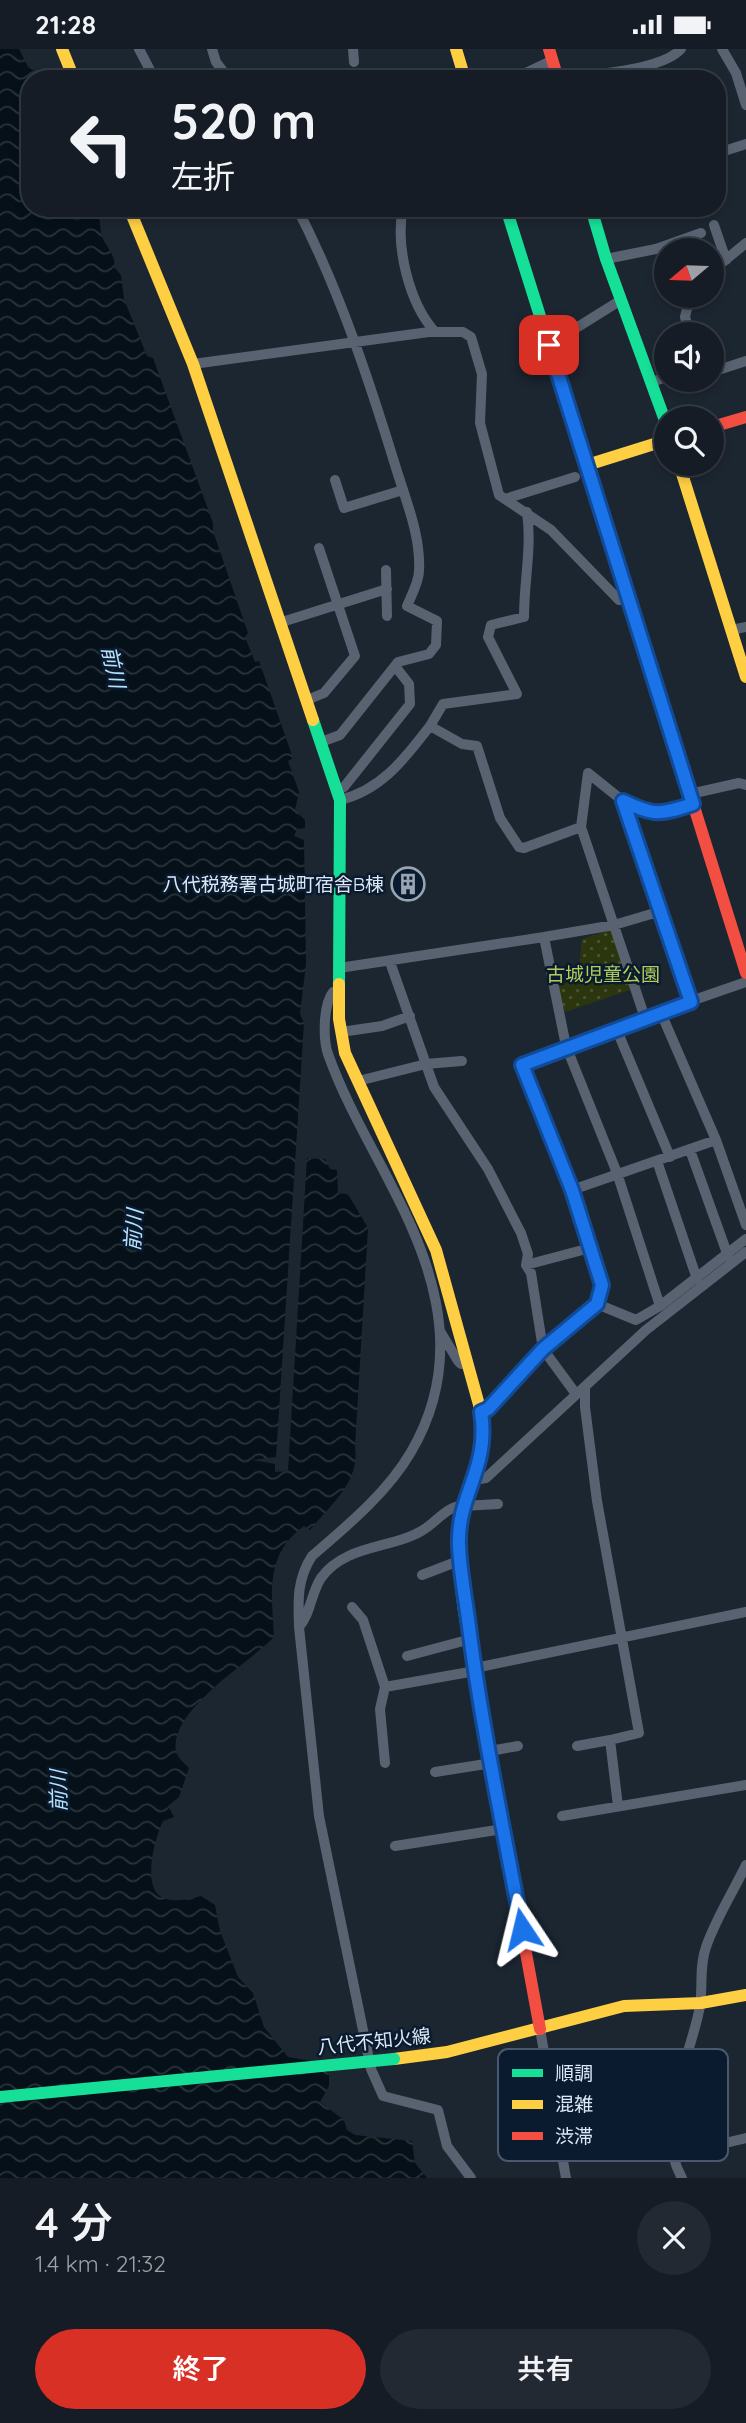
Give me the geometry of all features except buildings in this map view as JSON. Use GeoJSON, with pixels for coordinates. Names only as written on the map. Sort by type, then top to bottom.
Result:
{"type":"FeatureCollection","features":[{"type":"Feature","properties":{"kind":"street"},"geometry":{"type":"LineString","coordinates":[[62,49],[70,70]]}},
{"type":"Feature","properties":{"kind":"street"},"geometry":{"type":"LineString","coordinates":[[139,49],[150,70]]}},
{"type":"Feature","properties":{"kind":"street"},"geometry":{"type":"LineString","coordinates":[[212,49],[222,70]]}},
{"type":"Feature","properties":{"kind":"street"},"geometry":{"type":"LineString","coordinates":[[353,49],[355,62]]}},
{"type":"Feature","properties":{"kind":"street"},"geometry":{"type":"LineString","coordinates":[[456,49],[462,70]]}},
{"type":"Feature","properties":{"kind":"street"},"geometry":{"type":"LineString","coordinates":[[722,49],[736,73],[746,105]]}},
{"type":"Feature","properties":{"kind":"street"},"geometry":{"type":"LineString","coordinates":[[635,70],[669,58],[679,50]]}},
{"type":"Feature","properties":{"kind":"street"},"geometry":{"type":"LineString","coordinates":[[527,70],[551,55]]}},
{"type":"Feature","properties":{"kind":"street"},"geometry":{"type":"LineString","coordinates":[[726,150],[746,144]]}},
{"type":"Feature","properties":{"kind":"street"},"geometry":{"type":"LineString","coordinates":[[133,217],[193,364],[282,622],[338,796],[338,991],[345,1053],[436,1250],[481,1412],[484,1430],[482,1458],[459,1518],[461,1560],[475,1669],[543,2049]]}},
{"type":"Feature","properties":{"kind":"street"},"geometry":{"type":"LineString","coordinates":[[302,217],[316,244],[353,342],[403,490],[417,541],[420,574],[407,606],[437,621],[436,645],[429,654],[398,662],[340,735],[321,742]]}},
{"type":"Feature","properties":{"kind":"street"},"geometry":{"type":"LineString","coordinates":[[401,217],[400,223],[413,293],[423,318],[435,332]]}},
{"type":"Feature","properties":{"kind":"street"},"geometry":{"type":"LineString","coordinates":[[509,217],[746,973]]}},
{"type":"Feature","properties":{"kind":"street"},"geometry":{"type":"LineString","coordinates":[[594,217],[606,259],[660,406]]}},
{"type":"Feature","properties":{"kind":"street"},"geometry":{"type":"LineString","coordinates":[[714,225],[726,260],[746,243]]}},
{"type":"Feature","properties":{"kind":"street"},"geometry":{"type":"LineString","coordinates":[[606,259],[656,249],[701,233]]}},
{"type":"Feature","properties":{"kind":"street"},"geometry":{"type":"LineString","coordinates":[[549,345],[621,300]]}},
{"type":"Feature","properties":{"kind":"street"},"geometry":{"type":"LineString","coordinates":[[193,364],[435,332],[463,333],[471,337],[482,374],[480,423],[499,495],[551,530],[619,600],[628,596]]}},
{"type":"Feature","properties":{"kind":"street"},"geometry":{"type":"LineString","coordinates":[[724,368],[746,361]]}},
{"type":"Feature","properties":{"kind":"street"},"geometry":{"type":"LineString","coordinates":[[724,423],[746,417]]}},
{"type":"Feature","properties":{"kind":"street"},"geometry":{"type":"LineString","coordinates":[[587,465],[654,444]]}},
{"type":"Feature","properties":{"kind":"street"},"geometry":{"type":"LineString","coordinates":[[683,476],[746,677]]}},
{"type":"Feature","properties":{"kind":"street"},"geometry":{"type":"LineString","coordinates":[[505,499],[575,477]]}},
{"type":"Feature","properties":{"kind":"street"},"geometry":{"type":"LineString","coordinates":[[335,480],[344,508],[403,490]]}},
{"type":"Feature","properties":{"kind":"street"},"geometry":{"type":"LineString","coordinates":[[338,796],[362,794],[386,778],[430,726],[443,704],[517,694],[488,637],[491,625],[524,617],[524,575],[531,552],[527,512]]}},
{"type":"Feature","properties":{"kind":"street"},"geometry":{"type":"LineString","coordinates":[[307,700],[324,693],[355,656],[319,548]]}},
{"type":"Feature","properties":{"kind":"street"},"geometry":{"type":"LineString","coordinates":[[386,570],[387,616]]}},
{"type":"Feature","properties":{"kind":"street"},"geometry":{"type":"LineString","coordinates":[[282,622],[387,589]]}},
{"type":"Feature","properties":{"kind":"street"},"geometry":{"type":"LineString","coordinates":[[731,630],[746,627]]}},
{"type":"Feature","properties":{"kind":"street"},"geometry":{"type":"LineString","coordinates":[[338,796],[410,704],[409,684],[395,666]]}},
{"type":"Feature","properties":{"kind":"street"},"geometry":{"type":"LineString","coordinates":[[430,726],[462,744],[477,745],[500,818],[519,847],[524,848],[581,827]]}},
{"type":"Feature","properties":{"kind":"street"},"geometry":{"type":"LineString","coordinates":[[645,1018],[581,827],[589,773],[623,801],[648,813],[663,815],[691,799],[739,783],[746,785]]}},
{"type":"Feature","properties":{"kind":"street"},"geometry":{"type":"LineString","coordinates":[[623,801],[658,912],[691,1002]]}},
{"type":"Feature","properties":{"kind":"street"},"geometry":{"type":"LineString","coordinates":[[338,968],[614,925],[658,912]]}},
{"type":"Feature","properties":{"kind":"street"},"geometry":{"type":"LineString","coordinates":[[544,937],[566,1046],[617,1173],[660,1306]]}},
{"type":"Feature","properties":{"kind":"street"},"geometry":{"type":"LineString","coordinates":[[390,962],[434,1087],[488,1169],[521,1233],[528,1254],[526,1265],[531,1273],[543,1349],[580,1390],[639,1733],[577,1747]]}},
{"type":"Feature","properties":{"kind":"street"},"geometry":{"type":"LineString","coordinates":[[481,1412],[488,1409],[543,1349],[597,1304],[602,1285],[572,1190],[522,1065],[566,1046],[746,982]]}},
{"type":"Feature","properties":{"kind":"street"},"geometry":{"type":"LineString","coordinates":[[338,991],[333,992],[327,1007],[327,1052],[404,1213],[428,1275],[440,1331],[441,1364],[427,1419],[411,1453],[386,1486],[312,1556],[305,1568],[298,1598],[299,1627],[319,1817],[371,2069],[383,2096],[438,2111],[442,2118],[447,2146],[471,2178]]}},
{"type":"Feature","properties":{"kind":"street"},"geometry":{"type":"LineString","coordinates":[[661,1013],[716,1140],[746,1225]]}},
{"type":"Feature","properties":{"kind":"street"},"geometry":{"type":"LineString","coordinates":[[341,1032],[382,1026],[410,1016]]}},
{"type":"Feature","properties":{"kind":"street"},"geometry":{"type":"LineString","coordinates":[[616,1028],[670,1157]]}},
{"type":"Feature","properties":{"kind":"street"},"geometry":{"type":"LineString","coordinates":[[358,1081],[426,1064],[462,1061]]}},
{"type":"Feature","properties":{"kind":"street"},"geometry":{"type":"LineString","coordinates":[[572,1190],[716,1140]]}},
{"type":"Feature","properties":{"kind":"street"},"geometry":{"type":"LineString","coordinates":[[690,1150],[728,1256]]}},
{"type":"Feature","properties":{"kind":"street"},"geometry":{"type":"LineString","coordinates":[[657,1161],[697,1279]]}},
{"type":"Feature","properties":{"kind":"street"},"geometry":{"type":"LineString","coordinates":[[597,1304],[636,1319],[660,1306],[728,1256],[746,1239]]}},
{"type":"Feature","properties":{"kind":"street"},"geometry":{"type":"LineString","coordinates":[[526,1265],[590,1248]]}},
{"type":"Feature","properties":{"kind":"street"},"geometry":{"type":"LineString","coordinates":[[474,1481],[486,1478],[646,1330],[746,1252]]}},
{"type":"Feature","properties":{"kind":"street"},"geometry":{"type":"LineString","coordinates":[[440,1331],[458,1361],[467,1363]]}},
{"type":"Feature","properties":{"kind":"street"},"geometry":{"type":"LineString","coordinates":[[299,1627],[309,1612],[321,1579],[335,1564],[376,1545],[423,1531],[449,1509],[498,1504]]}},
{"type":"Feature","properties":{"kind":"street"},"geometry":{"type":"LineString","coordinates":[[422,1575],[461,1560]]}},
{"type":"Feature","properties":{"kind":"street"},"geometry":{"type":"LineString","coordinates":[[352,1607],[363,1621],[385,1687],[380,1709],[385,1763]]}},
{"type":"Feature","properties":{"kind":"street"},"geometry":{"type":"LineString","coordinates":[[385,1687],[746,1612]]}},
{"type":"Feature","properties":{"kind":"street"},"geometry":{"type":"LineString","coordinates":[[407,1656],[471,1639]]}},
{"type":"Feature","properties":{"kind":"street"},"geometry":{"type":"LineString","coordinates":[[610,1740],[618,1806]]}},
{"type":"Feature","properties":{"kind":"street"},"geometry":{"type":"LineString","coordinates":[[435,1772],[491,1757],[518,1746]]}},
{"type":"Feature","properties":{"kind":"street"},"geometry":{"type":"LineString","coordinates":[[562,1816],[746,1784]]}},
{"type":"Feature","properties":{"kind":"street"},"geometry":{"type":"LineString","coordinates":[[396,1846],[503,1829]]}},
{"type":"Feature","properties":{"kind":"street"},"geometry":{"type":"LineString","coordinates":[[689,2049],[701,2003],[700,1978],[705,1951],[713,1928],[746,1865]]}},
{"type":"Feature","properties":{"kind":"street","name":"八代不知火線"},"geometry":{"type":"LineString","coordinates":[[0,2097],[447,2052],[624,2006],[701,2003],[746,1995]]}},
{"type":"Feature","properties":{"kind":"street"},"geometry":{"type":"LineString","coordinates":[[728,2142],[746,2138]]}},
{"type":"Feature","properties":{"kind":"street"},"geometry":{"type":"LineString","coordinates":[[676,2161],[682,2178]]}},
{"type":"Feature","properties":{"kind":"green space","name":"古城児童公園"},"geometry":{"type":"Polygon","coordinates":[[[612,929],[633,989],[565,1012],[555,987],[578,977],[582,939],[612,929]]]}},
{"type":"Feature","properties":{"kind":"water","name":"前川"},"geometry":{"type":"Polygon","coordinates":[[[0,49],[19,49],[28,67],[32,70],[21,70],[21,217],[99,217],[102,236],[112,255],[114,267],[121,275],[124,299],[147,356],[153,358],[213,523],[213,531],[248,633],[245,637],[255,662],[259,661],[293,758],[288,761],[299,792],[295,810],[305,820],[305,828],[297,829],[294,836],[304,840],[306,964],[300,1014],[304,1023],[276,1457],[252,1460],[275,1464],[275,1472],[288,1471],[307,1158],[325,1159],[330,1169],[337,1170],[338,1193],[348,1194],[368,1228],[353,1471],[335,1502],[310,1530],[304,1526],[291,1537],[282,1550],[273,1576],[274,1637],[197,1704],[177,1735],[176,1751],[189,1768],[179,1797],[168,1806],[174,1817],[163,1821],[151,1874],[156,1893],[163,1898],[177,1900],[201,1896],[215,1905],[220,1931],[238,1977],[253,1993],[264,2027],[288,2057],[318,2062],[329,2072],[329,2086],[320,2102],[344,2120],[347,2130],[355,2135],[412,2141],[415,2163],[427,2178],[0,2178],[0,49]]]}},
{"type":"Feature","properties":{"kind":"traffic: fast"},"geometry":{"type":"LineString","coordinates":[[509,217],[676,749]]}},
{"type":"Feature","properties":{"kind":"traffic: fast"},"geometry":{"type":"LineString","coordinates":[[594,217],[606,259],[660,406]]}},
{"type":"Feature","properties":{"kind":"traffic: fast"},"geometry":{"type":"LineString","coordinates":[[313,720],[340,800],[339,984]]}},
{"type":"Feature","properties":{"kind":"traffic: fast"},"geometry":{"type":"LineString","coordinates":[[470,1490],[460,1543],[462,1598],[505,1839]]}},
{"type":"Feature","properties":{"kind":"traffic: fast"},"geometry":{"type":"LineString","coordinates":[[0,2097],[394,2059]]}},
{"type":"Feature","properties":{"kind":"traffic: slow"},"geometry":{"type":"LineString","coordinates":[[62,49],[70,70]]}},
{"type":"Feature","properties":{"kind":"traffic: slow"},"geometry":{"type":"LineString","coordinates":[[456,49],[462,70]]}},
{"type":"Feature","properties":{"kind":"traffic: slow"},"geometry":{"type":"LineString","coordinates":[[133,217],[193,364],[313,720]]}},
{"type":"Feature","properties":{"kind":"traffic: slow"},"geometry":{"type":"LineString","coordinates":[[587,465],[654,444]]}},
{"type":"Feature","properties":{"kind":"traffic: slow"},"geometry":{"type":"LineString","coordinates":[[683,476],[746,677]]}},
{"type":"Feature","properties":{"kind":"traffic: slow"},"geometry":{"type":"LineString","coordinates":[[339,984],[339,1019],[345,1053],[436,1250],[481,1412],[481,1450],[470,1490]]}},
{"type":"Feature","properties":{"kind":"traffic: slow"},"geometry":{"type":"LineString","coordinates":[[394,2059],[447,2052],[624,2006],[701,2003],[746,1995]]}},
{"type":"Feature","properties":{"kind":"traffic: jam"},"geometry":{"type":"LineString","coordinates":[[549,49],[555,70]]}},
{"type":"Feature","properties":{"kind":"traffic: jam"},"geometry":{"type":"LineString","coordinates":[[724,423],[746,417]]}},
{"type":"Feature","properties":{"kind":"traffic: jam"},"geometry":{"type":"LineString","coordinates":[[676,749],[746,973]]}},
{"type":"Feature","properties":{"kind":"traffic: jam"},"geometry":{"type":"LineString","coordinates":[[505,1839],[540,2029]]}},
{"type":"Feature","properties":{"kind":"place","name":"八代税務署古城町宿舎B棟"},"geometry":{"type":"Point","coordinates":[408,884]}},
{"type":"Feature","properties":{"kind":"route"},"geometry":{"type":"LineString","coordinates":[[522,1929],[475,1671],[459,1546],[459,1518],[482,1458],[484,1430],[481,1412],[488,1409],[543,1349],[597,1304],[602,1285],[572,1190],[522,1065],[528,1060],[691,1002],[658,912],[623,801],[648,813],[663,815],[693,804],[549,345]]}}]}
